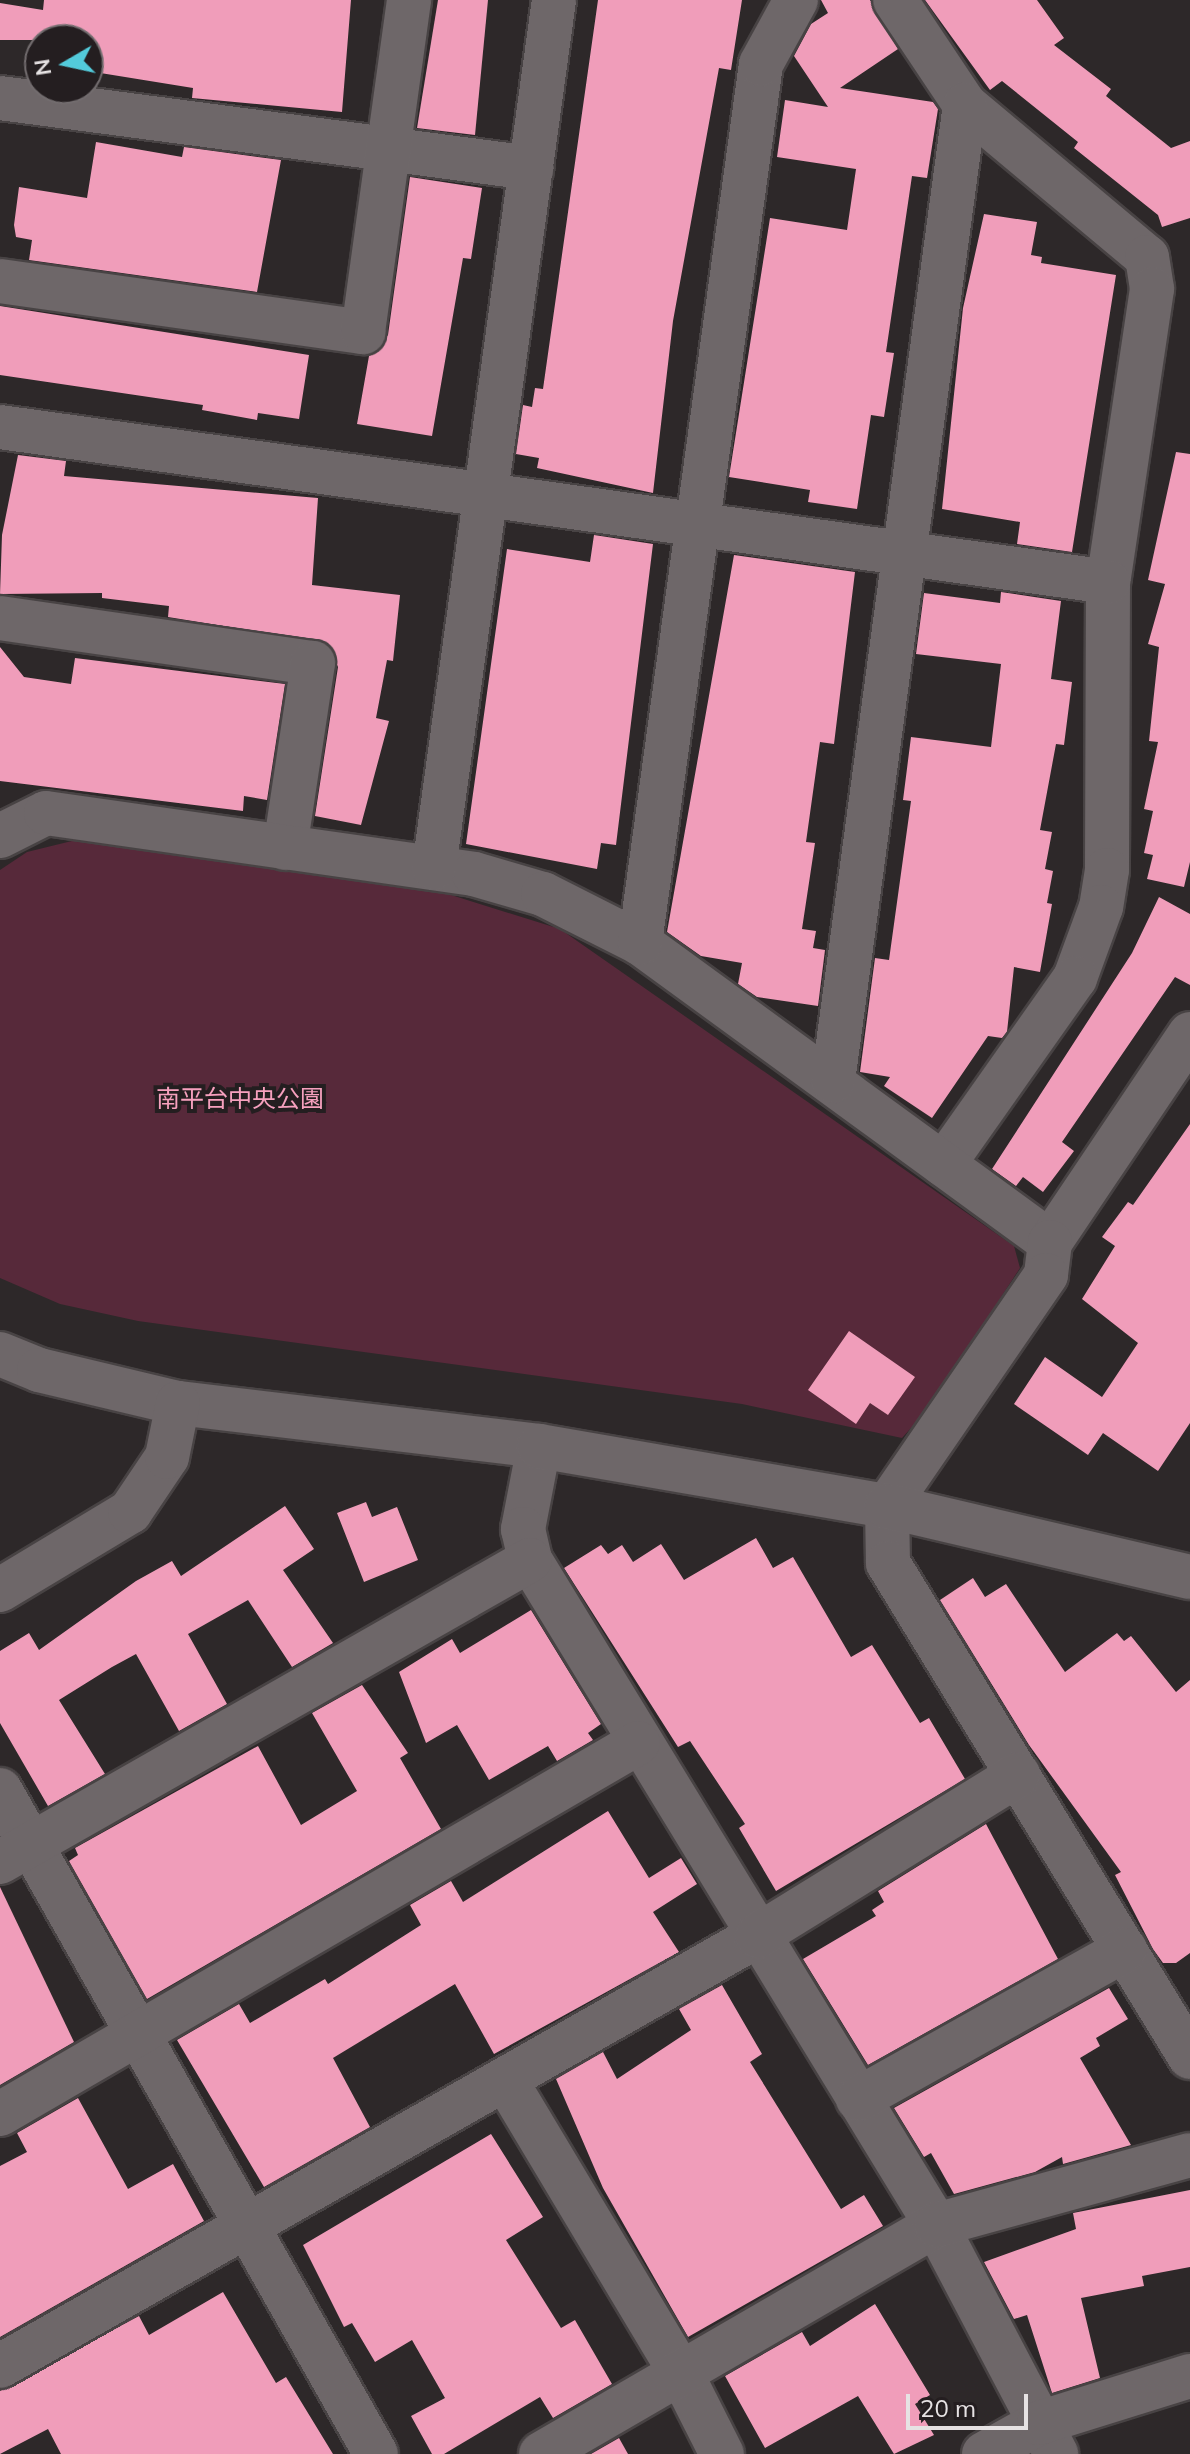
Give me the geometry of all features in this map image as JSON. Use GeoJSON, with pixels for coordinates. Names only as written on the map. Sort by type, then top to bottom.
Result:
{"type":"FeatureCollection","features":[{"type":"Feature","properties":{"kind":"street"},"geometry":{"type":"LineString","coordinates":[[0,281],[363,332],[409,0]]}},
{"type":"Feature","properties":{"kind":"street"},"geometry":{"type":"LineString","coordinates":[[434,868],[554,0]]}},
{"type":"Feature","properties":{"kind":"street"},"geometry":{"type":"LineString","coordinates":[[640,943],[761,64],[796,0]]}},
{"type":"Feature","properties":{"kind":"street"},"geometry":{"type":"LineString","coordinates":[[895,0],[965,105],[1147,257],[1152,289],[1108,582],[1107,870],[1097,926],[1075,978],[944,1164]]}},
{"type":"Feature","properties":{"kind":"street"},"geometry":{"type":"LineString","coordinates":[[0,98],[531,168]]}},
{"type":"Feature","properties":{"kind":"street"},"geometry":{"type":"LineString","coordinates":[[833,1081],[965,105]]}},
{"type":"Feature","properties":{"kind":"street"},"geometry":{"type":"LineString","coordinates":[[0,427],[1108,582]]}},
{"type":"Feature","properties":{"kind":"street"},"geometry":{"type":"LineString","coordinates":[[0,618],[313,663],[285,848]]}},
{"type":"Feature","properties":{"kind":"street"},"geometry":{"type":"LineString","coordinates":[[0,836],[46,813],[434,868],[543,894],[640,943],[1050,1242]]}},
{"type":"Feature","properties":{"kind":"street"},"geometry":{"type":"LineString","coordinates":[[1190,1034],[1050,1242],[1046,1275],[887,1506],[888,1563],[1190,2057]]}},
{"type":"Feature","properties":{"kind":"street"},"geometry":{"type":"LineString","coordinates":[[0,1354],[39,1370],[178,1403],[539,1446],[887,1506],[1190,1577]]}},
{"type":"Feature","properties":{"kind":"street"},"geometry":{"type":"LineString","coordinates":[[0,1590],[130,1512],[167,1457],[178,1403]]}},
{"type":"Feature","properties":{"kind":"street"},"geometry":{"type":"LineString","coordinates":[[539,1446],[523,1529],[530,1560],[638,1743],[936,2225],[1048,2438]]}},
{"type":"Feature","properties":{"kind":"street"},"geometry":{"type":"LineString","coordinates":[[16,1853],[530,1560]]}},
{"type":"Feature","properties":{"kind":"street"},"geometry":{"type":"LineString","coordinates":[[0,2114],[638,1743]]}},
{"type":"Feature","properties":{"kind":"street"},"geometry":{"type":"LineString","coordinates":[[0,2366],[247,2229],[757,1936],[1018,1775]]}},
{"type":"Feature","properties":{"kind":"street"},"geometry":{"type":"LineString","coordinates":[[0,1790],[16,1853],[139,2035],[376,2454]]}},
{"type":"Feature","properties":{"kind":"street"},"geometry":{"type":"LineString","coordinates":[[858,2099],[1125,1950]]}},
{"type":"Feature","properties":{"kind":"street"},"geometry":{"type":"LineString","coordinates":[[506,2081],[681,2373],[722,2454]]}},
{"type":"Feature","properties":{"kind":"street"},"geometry":{"type":"LineString","coordinates":[[541,2454],[936,2225],[1190,2155]]}},
{"type":"Feature","properties":{"kind":"street"},"geometry":{"type":"LineString","coordinates":[[984,2454],[1048,2438],[1190,2376]]}},
{"type":"Feature","properties":{"kind":"green space","name":"南平台中央公園"},"geometry":{"type":"Polygon","coordinates":[[[84,838],[448,894],[560,929],[1014,1246],[1020,1268],[929,1408],[902,1438],[742,1404],[138,1321],[60,1304],[0,1278],[0,870],[27,852],[84,838]]]}},
{"type":"Feature","properties":{"kind":"building"},"geometry":{"type":"Polygon","coordinates":[[[44,0],[351,0],[342,112],[192,98],[193,88],[104,74],[104,24],[24,24],[24,40],[0,40],[0,3],[43,10],[44,0]]]}},
{"type":"Feature","properties":{"kind":"building"},"geometry":{"type":"Polygon","coordinates":[[[438,0],[488,0],[475,135],[417,128],[438,0]]]}},
{"type":"Feature","properties":{"kind":"building"},"geometry":{"type":"Polygon","coordinates":[[[598,0],[742,0],[731,70],[719,68],[673,321],[653,493],[537,468],[539,458],[516,454],[523,405],[532,407],[535,388],[543,389],[598,0]]]}},
{"type":"Feature","properties":{"kind":"building"},"geometry":{"type":"Polygon","coordinates":[[[821,0],[870,0],[898,49],[840,88],[933,102],[938,109],[927,178],[912,176],[886,352],[894,353],[884,417],[871,415],[857,509],[808,502],[810,490],[729,477],[770,218],[847,230],[856,169],[777,157],[785,100],[828,107],[794,56],[811,24],[828,13],[821,0]]]}},
{"type":"Feature","properties":{"kind":"building"},"geometry":{"type":"Polygon","coordinates":[[[925,0],[1037,0],[1064,38],[1054,45],[1111,89],[1106,96],[1171,148],[1190,141],[1190,218],[1162,227],[1158,215],[1074,148],[1078,142],[1002,81],[990,90],[925,0]]]}},
{"type":"Feature","properties":{"kind":"building"},"geometry":{"type":"Polygon","coordinates":[[[96,142],[182,157],[184,147],[281,160],[257,292],[29,260],[32,240],[16,237],[14,225],[19,187],[87,198],[96,142]]]}},
{"type":"Feature","properties":{"kind":"building"},"geometry":{"type":"Polygon","coordinates":[[[410,177],[482,188],[471,259],[463,258],[432,436],[357,424],[369,356],[388,335],[410,177]]]}},
{"type":"Feature","properties":{"kind":"building"},"geometry":{"type":"Polygon","coordinates":[[[984,214],[1037,222],[1031,255],[1042,257],[1041,263],[1116,275],[1072,552],[1017,544],[1020,522],[942,509],[963,308],[984,214]]]}},
{"type":"Feature","properties":{"kind":"building"},"geometry":{"type":"Polygon","coordinates":[[[0,306],[309,355],[299,419],[258,413],[257,420],[202,410],[203,405],[0,375],[0,306]]]}},
{"type":"Feature","properties":{"kind":"building"},"geometry":{"type":"Polygon","coordinates":[[[1176,452],[1190,454],[1190,862],[1184,887],[1147,879],[1153,855],[1144,853],[1153,811],[1144,809],[1158,742],[1149,741],[1159,647],[1148,644],[1165,584],[1148,580],[1176,452]]]}},
{"type":"Feature","properties":{"kind":"building"},"geometry":{"type":"Polygon","coordinates":[[[18,455],[66,461],[64,476],[318,498],[312,585],[400,595],[393,661],[387,660],[376,718],[389,721],[361,825],[315,816],[338,667],[328,643],[168,617],[169,606],[102,598],[102,593],[0,594],[2,535],[18,455]]]}},
{"type":"Feature","properties":{"kind":"building"},"geometry":{"type":"Polygon","coordinates":[[[594,535],[653,544],[616,845],[601,843],[597,869],[466,844],[507,549],[590,562],[594,535]]]}},
{"type":"Feature","properties":{"kind":"building"},"geometry":{"type":"Polygon","coordinates":[[[734,555],[855,572],[834,744],[820,742],[806,842],[815,843],[802,929],[816,931],[813,948],[825,950],[818,1006],[757,997],[738,984],[742,963],[701,956],[667,932],[734,555]]]}},
{"type":"Feature","properties":{"kind":"building"},"geometry":{"type":"Polygon","coordinates":[[[1001,592],[1061,601],[1051,679],[1072,682],[1064,745],[1056,744],[1040,830],[1052,832],[1045,869],[1053,871],[1047,903],[1052,904],[1040,972],[1014,967],[1007,1032],[1002,1038],[988,1036],[932,1118],[884,1086],[890,1077],[860,1072],[875,958],[889,960],[911,801],[903,800],[911,737],[991,747],[1001,664],[916,654],[924,593],[1000,603],[1001,592]]]}},
{"type":"Feature","properties":{"kind":"building"},"geometry":{"type":"Polygon","coordinates":[[[0,647],[24,677],[71,684],[75,658],[285,684],[267,800],[244,796],[243,811],[0,781],[0,647]]]}},
{"type":"Feature","properties":{"kind":"building"},"geometry":{"type":"Polygon","coordinates":[[[1159,897],[1190,914],[1190,985],[1175,977],[1062,1142],[1074,1151],[1043,1192],[1023,1177],[1016,1186],[992,1169],[1132,953],[1159,897]]]}},
{"type":"Feature","properties":{"kind":"building"},"geometry":{"type":"Polygon","coordinates":[[[1190,1124],[1190,1423],[1158,1471],[1103,1433],[1088,1455],[1014,1404],[1045,1357],[1102,1397],[1138,1343],[1082,1299],[1115,1246],[1102,1237],[1128,1202],[1133,1205],[1190,1124]]]}},
{"type":"Feature","properties":{"kind":"building"},"geometry":{"type":"Polygon","coordinates":[[[849,1331],[915,1377],[888,1415],[870,1403],[856,1424],[808,1390],[849,1331]]]}},
{"type":"Feature","properties":{"kind":"building"},"geometry":{"type":"Polygon","coordinates":[[[366,1502],[372,1517],[397,1507],[418,1560],[364,1582],[337,1513],[366,1502]]]}},
{"type":"Feature","properties":{"kind":"building"},"geometry":{"type":"Polygon","coordinates":[[[285,1506],[314,1549],[283,1570],[333,1643],[292,1667],[248,1600],[188,1634],[227,1704],[179,1731],[136,1654],[112,1667],[59,1700],[105,1774],[48,1806],[0,1723],[0,1651],[29,1633],[39,1650],[136,1581],[172,1561],[181,1576],[285,1506]]]}},
{"type":"Feature","properties":{"kind":"building"},"geometry":{"type":"Polygon","coordinates":[[[756,1538],[773,1568],[793,1557],[851,1657],[872,1645],[920,1723],[929,1718],[965,1779],[776,1891],[739,1828],[745,1824],[690,1741],[678,1747],[564,1568],[601,1545],[608,1554],[622,1545],[633,1562],[661,1544],[684,1580],[756,1538]]]}},
{"type":"Feature","properties":{"kind":"building"},"geometry":{"type":"Polygon","coordinates":[[[973,1578],[985,1597],[1006,1584],[1065,1672],[1117,1633],[1124,1641],[1131,1636],[1176,1692],[1190,1680],[1190,1953],[1176,1963],[1163,1963],[1153,1949],[1115,1875],[1121,1872],[1029,1745],[940,1600],[973,1578]]]}},
{"type":"Feature","properties":{"kind":"building"},"geometry":{"type":"Polygon","coordinates":[[[531,1610],[601,1724],[588,1733],[593,1740],[557,1761],[548,1746],[489,1780],[457,1725],[426,1743],[399,1672],[452,1639],[460,1653],[531,1610]]]}},
{"type":"Feature","properties":{"kind":"building"},"geometry":{"type":"Polygon","coordinates":[[[362,1685],[408,1753],[400,1758],[441,1829],[147,1999],[69,1861],[78,1855],[75,1848],[258,1746],[301,1825],[357,1791],[312,1713],[362,1685]]]}},
{"type":"Feature","properties":{"kind":"building"},"geometry":{"type":"Polygon","coordinates":[[[608,1811],[649,1878],[681,1858],[697,1884],[653,1912],[679,1952],[494,2054],[455,1984],[333,2058],[370,2127],[264,2187],[177,2040],[239,2004],[250,2023],[325,1979],[328,1984],[421,1925],[410,1905],[451,1881],[463,1902],[608,1811]]]}},
{"type":"Feature","properties":{"kind":"building"},"geometry":{"type":"Polygon","coordinates":[[[986,1824],[1058,1959],[868,2065],[803,1959],[876,1916],[872,1910],[884,1902],[878,1891],[986,1824]]]}},
{"type":"Feature","properties":{"kind":"building"},"geometry":{"type":"Polygon","coordinates":[[[0,1887],[74,2042],[0,2085],[0,1887]]]}},
{"type":"Feature","properties":{"kind":"building"},"geometry":{"type":"Polygon","coordinates":[[[722,1985],[762,2054],[750,2062],[841,2209],[864,2195],[883,2226],[688,2337],[603,2188],[556,2079],[603,2052],[617,2079],[691,2030],[679,2009],[722,1985]]]}},
{"type":"Feature","properties":{"kind":"building"},"geometry":{"type":"Polygon","coordinates":[[[1109,1988],[1128,2019],[1096,2038],[1100,2046],[1080,2058],[1131,2145],[1063,2164],[1062,2157],[1035,2172],[954,2194],[931,2153],[924,2157],[894,2108],[1109,1988]]]}},
{"type":"Feature","properties":{"kind":"building"},"geometry":{"type":"Polygon","coordinates":[[[78,2098],[128,2189],[173,2164],[204,2221],[0,2337],[0,2166],[27,2152],[17,2133],[78,2098]]]}},
{"type":"Feature","properties":{"kind":"building"},"geometry":{"type":"Polygon","coordinates":[[[491,2134],[543,2217],[506,2240],[561,2328],[575,2320],[612,2384],[553,2418],[540,2397],[444,2454],[432,2454],[411,2416],[445,2398],[412,2340],[375,2362],[352,2323],[344,2327],[303,2245],[491,2134]]]}},
{"type":"Feature","properties":{"kind":"building"},"geometry":{"type":"Polygon","coordinates":[[[1190,2190],[1190,2267],[1142,2276],[1144,2286],[1081,2298],[1100,2378],[1052,2393],[1027,2315],[1014,2319],[984,2262],[1076,2229],[1073,2213],[1190,2190]]]}},
{"type":"Feature","properties":{"kind":"building"},"geometry":{"type":"Polygon","coordinates":[[[223,2292],[276,2383],[286,2377],[333,2454],[61,2454],[48,2429],[0,2454],[0,2391],[139,2316],[149,2335],[223,2292]]]}},
{"type":"Feature","properties":{"kind":"building"},"geometry":{"type":"Polygon","coordinates":[[[875,2304],[930,2395],[915,2404],[934,2435],[894,2454],[858,2396],[765,2448],[725,2376],[802,2332],[810,2346],[875,2304]]]}},
{"type":"Feature","properties":{"kind":"building"},"geometry":{"type":"Polygon","coordinates":[[[619,2438],[628,2454],[591,2454],[619,2438]]]}}]}
